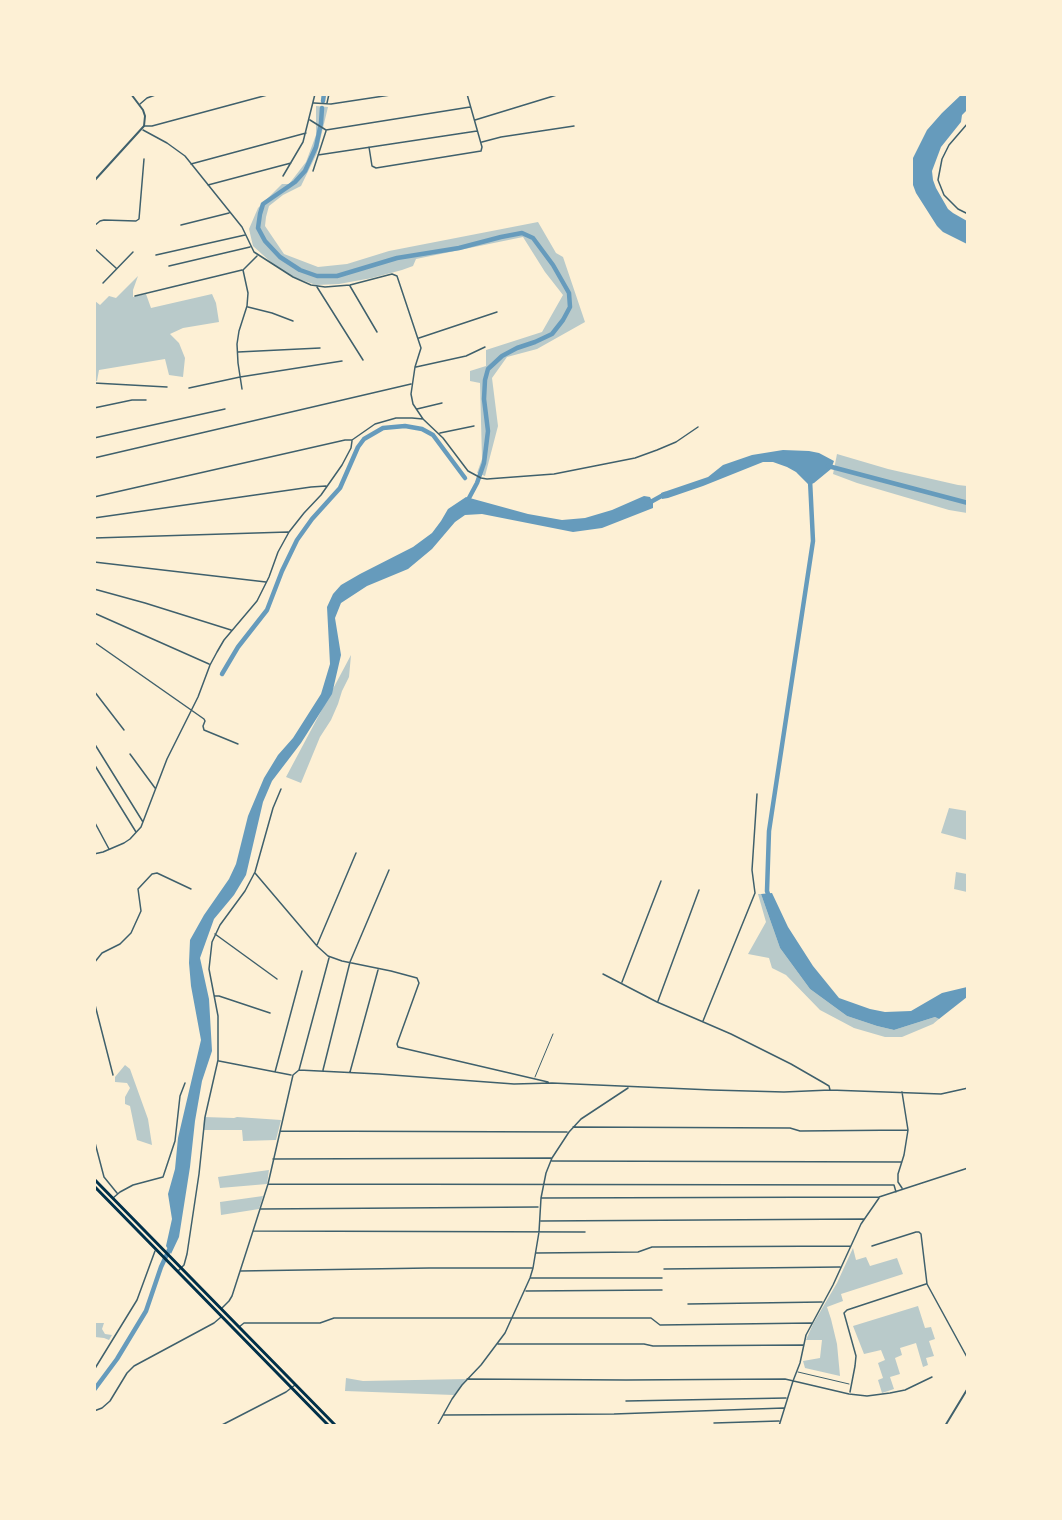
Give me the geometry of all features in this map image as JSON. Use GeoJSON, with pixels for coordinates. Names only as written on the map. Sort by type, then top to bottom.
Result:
{"type":"FeatureCollection","features":[{"type":"Feature","properties":{"kind":"main road"},"geometry":{"type":"LineString","coordinates":[[94,1179],[222,1316],[336,1425]]}},
{"type":"Feature","properties":{"kind":"main road"},"geometry":{"type":"LineString","coordinates":[[94,1186],[156,1249],[163,1253]]}},
{"type":"Feature","properties":{"kind":"main road"},"geometry":{"type":"LineString","coordinates":[[179,1270],[239,1327],[328,1425]]}},
{"type":"Feature","properties":{"kind":"street"},"geometry":{"type":"LineString","coordinates":[[94,181],[144,126],[145,116],[131,94]]}},
{"type":"Feature","properties":{"kind":"street"},"geometry":{"type":"LineString","coordinates":[[139,104],[145,98],[158,94]]}},
{"type":"Feature","properties":{"kind":"street"},"geometry":{"type":"LineString","coordinates":[[144,126],[152,126],[271,94]]}},
{"type":"Feature","properties":{"kind":"street"},"geometry":{"type":"LineString","coordinates":[[283,176],[299,150],[306,133],[315,94]]}},
{"type":"Feature","properties":{"kind":"street"},"geometry":{"type":"LineString","coordinates":[[327,104],[329,94]]}},
{"type":"Feature","properties":{"kind":"street"},"geometry":{"type":"LineString","coordinates":[[314,102],[327,104],[397,94]]}},
{"type":"Feature","properties":{"kind":"street"},"geometry":{"type":"LineString","coordinates":[[369,147],[372,166],[376,168],[482,150],[467,94]]}},
{"type":"Feature","properties":{"kind":"street"},"geometry":{"type":"LineString","coordinates":[[474,121],[560,94]]}},
{"type":"Feature","properties":{"kind":"street"},"geometry":{"type":"LineString","coordinates":[[309,119],[326,130],[471,107]]}},
{"type":"Feature","properties":{"kind":"street"},"geometry":{"type":"LineString","coordinates":[[968,123],[949,145],[942,159],[938,180],[944,195],[958,209],[968,213]]}},
{"type":"Feature","properties":{"kind":"street"},"geometry":{"type":"LineString","coordinates":[[481,142],[574,126]]}},
{"type":"Feature","properties":{"kind":"street"},"geometry":{"type":"LineString","coordinates":[[142,130],[180,152],[242,227],[254,252],[293,277],[317,286],[332,287],[350,285],[392,274],[397,276],[422,350],[415,367],[411,398],[423,419],[439,433],[464,467],[475,475],[487,479],[554,474],[635,458],[676,442],[698,427]]}},
{"type":"Feature","properties":{"kind":"street"},"geometry":{"type":"LineString","coordinates":[[313,171],[326,130]]}},
{"type":"Feature","properties":{"kind":"street"},"geometry":{"type":"LineString","coordinates":[[318,155],[477,131]]}},
{"type":"Feature","properties":{"kind":"street"},"geometry":{"type":"LineString","coordinates":[[191,164],[306,133]]}},
{"type":"Feature","properties":{"kind":"street"},"geometry":{"type":"LineString","coordinates":[[94,226],[104,220],[139,219],[144,159]]}},
{"type":"Feature","properties":{"kind":"street"},"geometry":{"type":"LineString","coordinates":[[208,185],[292,163]]}},
{"type":"Feature","properties":{"kind":"street"},"geometry":{"type":"LineString","coordinates":[[181,225],[230,213]]}},
{"type":"Feature","properties":{"kind":"street"},"geometry":{"type":"LineString","coordinates":[[156,255],[246,235]]}},
{"type":"Feature","properties":{"kind":"street"},"geometry":{"type":"LineString","coordinates":[[169,266],[251,247]]}},
{"type":"Feature","properties":{"kind":"street"},"geometry":{"type":"LineString","coordinates":[[94,248],[117,268]]}},
{"type":"Feature","properties":{"kind":"street"},"geometry":{"type":"LineString","coordinates":[[103,283],[133,252]]}},
{"type":"Feature","properties":{"kind":"street"},"geometry":{"type":"LineString","coordinates":[[135,296],[243,270],[258,255]]}},
{"type":"Feature","properties":{"kind":"street"},"geometry":{"type":"LineString","coordinates":[[243,270],[248,293],[247,306],[237,338],[243,389]]}},
{"type":"Feature","properties":{"kind":"street"},"geometry":{"type":"LineString","coordinates":[[350,285],[377,332]]}},
{"type":"Feature","properties":{"kind":"street"},"geometry":{"type":"LineString","coordinates":[[317,286],[363,360]]}},
{"type":"Feature","properties":{"kind":"street"},"geometry":{"type":"LineString","coordinates":[[247,306],[293,321]]}},
{"type":"Feature","properties":{"kind":"street"},"geometry":{"type":"LineString","coordinates":[[418,338],[497,312]]}},
{"type":"Feature","properties":{"kind":"street"},"geometry":{"type":"LineString","coordinates":[[415,367],[466,356],[485,347]]}},
{"type":"Feature","properties":{"kind":"street"},"geometry":{"type":"LineString","coordinates":[[237,352],[320,348]]}},
{"type":"Feature","properties":{"kind":"street"},"geometry":{"type":"LineString","coordinates":[[189,388],[240,376],[342,361]]}},
{"type":"Feature","properties":{"kind":"street"},"geometry":{"type":"LineString","coordinates":[[94,382],[167,387]]}},
{"type":"Feature","properties":{"kind":"street"},"geometry":{"type":"LineString","coordinates":[[94,458],[412,383]]}},
{"type":"Feature","properties":{"kind":"street"},"geometry":{"type":"LineString","coordinates":[[94,408],[128,400],[146,400]]}},
{"type":"Feature","properties":{"kind":"street"},"geometry":{"type":"LineString","coordinates":[[416,409],[441,403]]}},
{"type":"Feature","properties":{"kind":"street"},"geometry":{"type":"LineString","coordinates":[[94,438],[225,408]]}},
{"type":"Feature","properties":{"kind":"street"},"geometry":{"type":"LineString","coordinates":[[94,497],[352,440],[380,422],[406,417],[423,419]]}},
{"type":"Feature","properties":{"kind":"street"},"geometry":{"type":"LineString","coordinates":[[439,433],[474,426]]}},
{"type":"Feature","properties":{"kind":"street"},"geometry":{"type":"LineString","coordinates":[[94,854],[124,843],[144,823],[166,759],[192,710],[210,665],[224,640],[253,607],[267,582],[278,552],[289,532],[327,487],[342,465],[351,448],[352,440]]}},
{"type":"Feature","properties":{"kind":"street"},"geometry":{"type":"LineString","coordinates":[[94,518],[311,487],[327,487]]}},
{"type":"Feature","properties":{"kind":"street"},"geometry":{"type":"LineString","coordinates":[[94,538],[289,532]]}},
{"type":"Feature","properties":{"kind":"street"},"geometry":{"type":"LineString","coordinates":[[94,562],[267,582]]}},
{"type":"Feature","properties":{"kind":"street"},"geometry":{"type":"LineString","coordinates":[[94,589],[232,630]]}},
{"type":"Feature","properties":{"kind":"street"},"geometry":{"type":"LineString","coordinates":[[94,614],[210,665]]}},
{"type":"Feature","properties":{"kind":"street"},"geometry":{"type":"LineString","coordinates":[[94,642],[204,719],[202,726],[204,730],[238,744]]}},
{"type":"Feature","properties":{"kind":"street"},"geometry":{"type":"LineString","coordinates":[[94,690],[124,730]]}},
{"type":"Feature","properties":{"kind":"street"},"geometry":{"type":"LineString","coordinates":[[94,743],[144,823]]}},
{"type":"Feature","properties":{"kind":"street"},"geometry":{"type":"LineString","coordinates":[[130,754],[155,789]]}},
{"type":"Feature","properties":{"kind":"street"},"geometry":{"type":"LineString","coordinates":[[94,764],[136,832]]}},
{"type":"Feature","properties":{"kind":"street"},"geometry":{"type":"LineString","coordinates":[[179,1270],[185,1263],[187,1254],[206,1117],[218,1060],[219,1025],[209,969],[211,952],[215,934],[245,891],[255,872],[273,808],[281,789]]}},
{"type":"Feature","properties":{"kind":"street"},"geometry":{"type":"LineString","coordinates":[[703,1022],[754,892],[757,794]]}},
{"type":"Feature","properties":{"kind":"street"},"geometry":{"type":"LineString","coordinates":[[94,821],[109,850]]}},
{"type":"Feature","properties":{"kind":"street"},"geometry":{"type":"LineString","coordinates":[[317,946],[356,853]]}},
{"type":"Feature","properties":{"kind":"street"},"geometry":{"type":"LineString","coordinates":[[323,1071],[350,962],[389,870]]}},
{"type":"Feature","properties":{"kind":"street"},"geometry":{"type":"LineString","coordinates":[[255,872],[317,946],[329,956],[416,977],[419,981],[397,1044],[398,1047],[552,1083]]}},
{"type":"Feature","properties":{"kind":"street"},"geometry":{"type":"LineString","coordinates":[[94,963],[100,955],[126,939],[133,930],[141,911],[138,889],[152,874],[157,873],[191,889]]}},
{"type":"Feature","properties":{"kind":"street"},"geometry":{"type":"LineString","coordinates":[[621,983],[661,880]]}},
{"type":"Feature","properties":{"kind":"street"},"geometry":{"type":"LineString","coordinates":[[657,1002],[699,890]]}},
{"type":"Feature","properties":{"kind":"street"},"geometry":{"type":"LineString","coordinates":[[215,934],[277,979]]}},
{"type":"Feature","properties":{"kind":"street"},"geometry":{"type":"LineString","coordinates":[[299,1070],[329,956]]}},
{"type":"Feature","properties":{"kind":"street"},"geometry":{"type":"LineString","coordinates":[[350,1073],[379,968]]}},
{"type":"Feature","properties":{"kind":"street"},"geometry":{"type":"LineString","coordinates":[[275,1072],[302,971]]}},
{"type":"Feature","properties":{"kind":"street"},"geometry":{"type":"LineString","coordinates":[[603,974],[657,1002],[791,1064],[829,1086],[830,1090]]}},
{"type":"Feature","properties":{"kind":"street"},"geometry":{"type":"LineString","coordinates":[[215,996],[270,1013]]}},
{"type":"Feature","properties":{"kind":"street"},"geometry":{"type":"LineString","coordinates":[[94,1001],[113,1075]]}},
{"type":"Feature","properties":{"kind":"street"},"geometry":{"type":"LineString","coordinates":[[218,1060],[293,1075]]}},
{"type":"Feature","properties":{"kind":"street"},"geometry":{"type":"LineString","coordinates":[[221,1309],[232,1296],[254,1231],[268,1184],[293,1075],[299,1070],[514,1084],[552,1083],[629,1088],[776,1092],[830,1090],[946,1094],[968,1088]]}},
{"type":"Feature","properties":{"kind":"street"},"geometry":{"type":"LineString","coordinates":[[113,1198],[117,1193],[140,1182],[163,1177],[175,1141],[180,1096],[185,1083]]}},
{"type":"Feature","properties":{"kind":"street"},"geometry":{"type":"LineString","coordinates":[[437,1425],[454,1395],[482,1365],[497,1344],[525,1291],[536,1253],[543,1184],[551,1159],[569,1132],[586,1114],[629,1088]]}},
{"type":"Feature","properties":{"kind":"street"},"geometry":{"type":"LineString","coordinates":[[902,1092],[908,1130],[898,1172],[902,1189]]}},
{"type":"Feature","properties":{"kind":"street"},"geometry":{"type":"LineString","coordinates":[[573,1127],[790,1128],[800,1131],[908,1130]]}},
{"type":"Feature","properties":{"kind":"street"},"geometry":{"type":"LineString","coordinates":[[280,1131],[569,1132]]}},
{"type":"Feature","properties":{"kind":"street"},"geometry":{"type":"LineString","coordinates":[[94,1139],[104,1177],[117,1193]]}},
{"type":"Feature","properties":{"kind":"street"},"geometry":{"type":"LineString","coordinates":[[273,1159],[902,1162]]}},
{"type":"Feature","properties":{"kind":"street"},"geometry":{"type":"LineString","coordinates":[[541,1198],[879,1197],[968,1167]]}},
{"type":"Feature","properties":{"kind":"street"},"geometry":{"type":"LineString","coordinates":[[268,1184],[899,1184]]}},
{"type":"Feature","properties":{"kind":"street"},"geometry":{"type":"LineString","coordinates":[[894,1185],[896,1192]]}},
{"type":"Feature","properties":{"kind":"street"},"geometry":{"type":"LineString","coordinates":[[779,1425],[800,1363],[803,1344],[812,1323],[864,1219],[879,1197]]}},
{"type":"Feature","properties":{"kind":"street"},"geometry":{"type":"LineString","coordinates":[[260,1209],[540,1207]]}},
{"type":"Feature","properties":{"kind":"street"},"geometry":{"type":"LineString","coordinates":[[540,1221],[864,1219]]}},
{"type":"Feature","properties":{"kind":"street"},"geometry":{"type":"LineString","coordinates":[[254,1231],[585,1232]]}},
{"type":"Feature","properties":{"kind":"street"},"geometry":{"type":"LineString","coordinates":[[872,1246],[916,1232],[921,1234],[927,1284],[968,1359]]}},
{"type":"Feature","properties":{"kind":"street"},"geometry":{"type":"LineString","coordinates":[[536,1253],[638,1252],[652,1247],[851,1246]]}},
{"type":"Feature","properties":{"kind":"street"},"geometry":{"type":"LineString","coordinates":[[94,1370],[137,1300],[156,1249]]}},
{"type":"Feature","properties":{"kind":"street"},"geometry":{"type":"LineString","coordinates":[[664,1269],[841,1267]]}},
{"type":"Feature","properties":{"kind":"street"},"geometry":{"type":"LineString","coordinates":[[240,1271],[533,1268]]}},
{"type":"Feature","properties":{"kind":"street"},"geometry":{"type":"LineString","coordinates":[[530,1278],[662,1278]]}},
{"type":"Feature","properties":{"kind":"street"},"geometry":{"type":"LineString","coordinates":[[849,1394],[856,1356],[844,1313],[847,1310],[927,1284]]}},
{"type":"Feature","properties":{"kind":"street"},"geometry":{"type":"LineString","coordinates":[[525,1291],[662,1290]]}},
{"type":"Feature","properties":{"kind":"street"},"geometry":{"type":"LineString","coordinates":[[688,1304],[824,1302]]}},
{"type":"Feature","properties":{"kind":"street"},"geometry":{"type":"LineString","coordinates":[[94,1411],[110,1401],[134,1366],[214,1323],[222,1316]]}},
{"type":"Feature","properties":{"kind":"street"},"geometry":{"type":"LineString","coordinates":[[239,1327],[244,1323],[320,1323],[332,1318],[651,1318],[660,1325],[812,1323]]}},
{"type":"Feature","properties":{"kind":"street"},"geometry":{"type":"LineString","coordinates":[[497,1344],[644,1344],[653,1346],[803,1344]]}},
{"type":"Feature","properties":{"kind":"street"},"geometry":{"type":"LineString","coordinates":[[467,1379],[785,1379],[867,1396],[890,1394],[910,1388],[932,1377]]}},
{"type":"Feature","properties":{"kind":"street"},"geometry":{"type":"LineString","coordinates":[[220,1425],[286,1392],[293,1386]]}},
{"type":"Feature","properties":{"kind":"street"},"geometry":{"type":"LineString","coordinates":[[945,1425],[968,1388]]}},
{"type":"Feature","properties":{"kind":"street"},"geometry":{"type":"LineString","coordinates":[[626,1401],[787,1398]]}},
{"type":"Feature","properties":{"kind":"street"},"geometry":{"type":"LineString","coordinates":[[443,1414],[614,1414],[784,1408]]}},
{"type":"Feature","properties":{"kind":"street"},"geometry":{"type":"LineString","coordinates":[[714,1423],[780,1421]]}},
{"type":"Feature","properties":{"kind":"lane"},"geometry":{"type":"LineString","coordinates":[[535,1079],[553,1034]]}},
{"type":"Feature","properties":{"kind":"lane"},"geometry":{"type":"LineString","coordinates":[[797,1371],[851,1384]]}},
{"type":"Feature","properties":{"kind":"shaded area"},"geometry":{"type":"Polygon","coordinates":[[[316,106],[328,107],[317,153],[301,186],[283,195],[269,206],[266,217],[265,226],[284,254],[318,267],[347,264],[389,251],[538,222],[556,253],[563,257],[585,322],[537,349],[507,357],[492,378],[498,426],[485,476],[477,473],[482,459],[480,383],[470,381],[470,371],[486,366],[486,350],[542,332],[563,295],[523,237],[416,259],[413,266],[402,270],[339,284],[316,285],[293,277],[273,264],[253,246],[249,229],[258,208],[282,184],[289,184],[306,162],[316,135],[316,106]]]}},
{"type":"Feature","properties":{"kind":"shaded area"},"geometry":{"type":"Polygon","coordinates":[[[138,276],[133,297],[146,294],[151,308],[212,294],[219,322],[183,328],[170,334],[179,343],[185,358],[183,377],[169,375],[165,359],[99,370],[97,381],[95,381],[95,301],[100,305],[109,296],[116,298],[138,276]]]}},
{"type":"Feature","properties":{"kind":"shaded area"},"geometry":{"type":"Polygon","coordinates":[[[837,454],[888,469],[967,486],[967,513],[949,510],[833,474],[837,454]]]}},
{"type":"Feature","properties":{"kind":"shaded area"},"geometry":{"type":"Polygon","coordinates":[[[351,655],[349,677],[301,783],[286,777],[351,655]]]}},
{"type":"Feature","properties":{"kind":"shaded area"},"geometry":{"type":"Polygon","coordinates":[[[949,808],[967,811],[967,840],[941,833],[949,808]]]}},
{"type":"Feature","properties":{"kind":"shaded area"},"geometry":{"type":"Polygon","coordinates":[[[956,872],[967,874],[967,892],[954,889],[956,872]]]}},
{"type":"Feature","properties":{"kind":"shaded area"},"geometry":{"type":"Polygon","coordinates":[[[758,894],[761,894],[780,948],[810,989],[847,1016],[894,1030],[935,1017],[939,1019],[933,1024],[902,1037],[885,1037],[854,1028],[820,1010],[786,975],[772,968],[769,958],[748,954],[766,922],[758,894]]]}},
{"type":"Feature","properties":{"kind":"shaded area"},"geometry":{"type":"Polygon","coordinates":[[[125,1065],[130,1069],[148,1119],[152,1145],[137,1140],[130,1106],[125,1104],[125,1097],[130,1088],[127,1083],[115,1082],[115,1077],[125,1065]]]}},
{"type":"Feature","properties":{"kind":"shaded area"},"geometry":{"type":"Polygon","coordinates":[[[204,1117],[281,1120],[276,1140],[243,1141],[242,1130],[203,1130],[204,1117]]]}},
{"type":"Feature","properties":{"kind":"shaded area"},"geometry":{"type":"Polygon","coordinates":[[[269,1170],[267,1184],[220,1188],[218,1177],[269,1170]]]}},
{"type":"Feature","properties":{"kind":"shaded area"},"geometry":{"type":"Polygon","coordinates":[[[263,1196],[259,1209],[221,1215],[220,1202],[263,1196]]]}},
{"type":"Feature","properties":{"kind":"shaded area"},"geometry":{"type":"Polygon","coordinates":[[[853,1248],[856,1260],[866,1257],[870,1266],[897,1258],[903,1274],[841,1294],[843,1301],[827,1307],[837,1344],[840,1376],[805,1368],[803,1361],[820,1358],[822,1340],[806,1340],[853,1248]]]}},
{"type":"Feature","properties":{"kind":"shaded area"},"geometry":{"type":"Polygon","coordinates":[[[918,1306],[925,1328],[931,1327],[935,1339],[929,1341],[934,1356],[926,1358],[928,1365],[923,1367],[916,1343],[900,1348],[902,1355],[895,1358],[900,1374],[890,1377],[894,1389],[882,1393],[878,1380],[883,1378],[878,1363],[885,1360],[881,1350],[864,1354],[853,1326],[918,1306]]]}},
{"type":"Feature","properties":{"kind":"shaded area"},"geometry":{"type":"Polygon","coordinates":[[[95,1323],[104,1323],[102,1329],[105,1334],[112,1335],[109,1340],[95,1337],[95,1323]]]}},
{"type":"Feature","properties":{"kind":"shaded area"},"geometry":{"type":"Polygon","coordinates":[[[346,1378],[363,1381],[467,1379],[454,1395],[345,1391],[346,1378]]]}},
{"type":"Feature","properties":{"kind":"water"},"geometry":{"type":"Polygon","coordinates":[[[962,94],[967,95],[967,110],[962,115],[961,122],[941,147],[932,171],[936,188],[948,209],[967,221],[967,244],[943,232],[937,226],[913,185],[913,158],[927,130],[962,94]]]}},
{"type":"Feature","properties":{"kind":"water"},"geometry":{"type":"Polygon","coordinates":[[[783,450],[819,453],[834,461],[831,469],[809,485],[796,472],[787,467],[773,462],[763,462],[703,486],[662,499],[661,493],[708,477],[723,465],[752,455],[783,450]]]}},
{"type":"Feature","properties":{"kind":"water"},"geometry":{"type":"Polygon","coordinates":[[[644,496],[650,497],[653,508],[602,528],[573,532],[482,514],[465,515],[455,522],[432,549],[408,569],[367,586],[341,603],[335,618],[341,655],[332,694],[301,743],[272,781],[263,802],[246,875],[234,895],[214,919],[200,958],[209,999],[212,1051],[202,1081],[179,1237],[171,1254],[166,1246],[172,1219],[168,1194],[175,1169],[178,1138],[201,1040],[191,986],[190,940],[236,864],[248,816],[264,778],[321,694],[330,664],[327,607],[333,594],[341,585],[413,547],[432,533],[448,509],[466,497],[528,514],[562,520],[585,518],[612,510],[644,496]]]}},
{"type":"Feature","properties":{"kind":"water"},"geometry":{"type":"Polygon","coordinates":[[[772,893],[788,927],[813,966],[839,998],[885,1012],[911,1011],[942,993],[967,987],[967,997],[939,1019],[935,1017],[894,1030],[847,1016],[810,989],[780,948],[761,894],[772,893]]]}},
{"type":"Feature","properties":{"kind":"waterway"},"geometry":{"type":"LineString","coordinates":[[323,101],[324,94]]}},
{"type":"Feature","properties":{"kind":"waterway"},"geometry":{"type":"LineString","coordinates":[[322,108],[316,147],[305,171],[295,182],[263,204],[260,214],[258,228],[265,241],[280,257],[300,270],[317,276],[337,276],[397,258],[459,248],[522,233],[533,238],[553,265],[569,293],[570,307],[552,334],[502,356],[488,369],[484,399],[488,431],[484,463],[469,502]]}},
{"type":"Feature","properties":{"kind":"waterway"},"geometry":{"type":"LineString","coordinates":[[222,674],[238,647],[267,610],[297,540],[312,519],[340,488],[358,447],[364,439],[383,428],[405,426],[422,429],[433,435],[465,478]]}},
{"type":"Feature","properties":{"kind":"waterway"},"geometry":{"type":"LineString","coordinates":[[828,466],[968,503]]}},
{"type":"Feature","properties":{"kind":"waterway"},"geometry":{"type":"LineString","coordinates":[[769,897],[767,891],[769,831],[813,541],[810,480]]}},
{"type":"Feature","properties":{"kind":"waterway"},"geometry":{"type":"LineString","coordinates":[[647,504],[665,494]]}},
{"type":"Feature","properties":{"kind":"waterway"},"geometry":{"type":"LineString","coordinates":[[94,1390],[117,1359],[146,1311],[169,1250]]}}]}
